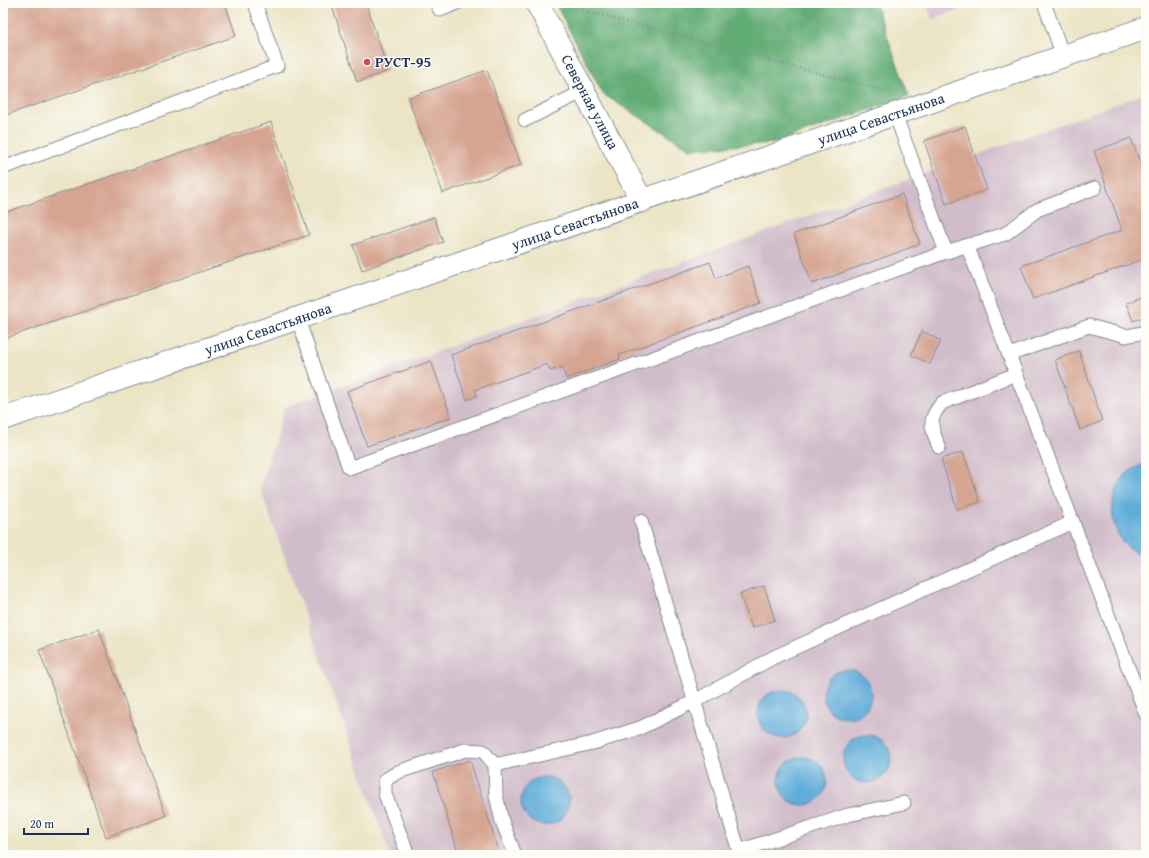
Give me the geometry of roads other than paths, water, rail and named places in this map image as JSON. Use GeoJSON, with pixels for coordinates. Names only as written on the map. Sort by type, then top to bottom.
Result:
{"type":"FeatureCollection","features":[{"type":"Feature","properties":{"kind":"street","name":"Северная улица"},"geometry":{"type":"LineString","coordinates":[[537,3],[642,201]]}},
{"type":"Feature","properties":{"kind":"street","name":"улица Севастьянова"},"geometry":{"type":"LineString","coordinates":[[3,419],[1146,28]]}},
{"type":"Feature","properties":{"kind":"lane"},"geometry":{"type":"LineString","coordinates":[[3,168],[277,66],[255,3]]}},
{"type":"Feature","properties":{"kind":"lane"},"geometry":{"type":"LineString","coordinates":[[436,3],[440,10],[457,3]]}},
{"type":"Feature","properties":{"kind":"lane"},"geometry":{"type":"LineString","coordinates":[[1044,3],[1063,56]]}},
{"type":"Feature","properties":{"kind":"lane"},"geometry":{"type":"LineString","coordinates":[[525,120],[584,91]]}},
{"type":"Feature","properties":{"kind":"lane"},"geometry":{"type":"LineString","coordinates":[[904,111],[946,252]]}},
{"type":"Feature","properties":{"kind":"lane"},"geometry":{"type":"LineString","coordinates":[[298,319],[349,468],[946,252],[1005,234],[1037,210],[1095,188]]}},
{"type":"Feature","properties":{"kind":"lane"},"geometry":{"type":"LineString","coordinates":[[968,245],[1146,714]]}},
{"type":"Feature","properties":{"kind":"lane"},"geometry":{"type":"LineString","coordinates":[[1009,355],[1090,326],[1126,336],[1146,332]]}},
{"type":"Feature","properties":{"kind":"lane"},"geometry":{"type":"LineString","coordinates":[[939,447],[931,429],[933,413],[942,403],[1016,374]]}},
{"type":"Feature","properties":{"kind":"lane"},"geometry":{"type":"LineString","coordinates":[[641,521],[739,853],[848,815],[904,803]]}},
{"type":"Feature","properties":{"kind":"lane"},"geometry":{"type":"LineString","coordinates":[[495,765],[593,743],[640,728],[695,701],[774,657],[1073,522]]}},
{"type":"Feature","properties":{"kind":"lane"},"geometry":{"type":"LineString","coordinates":[[408,855],[385,794],[385,780],[398,772],[465,750],[483,751],[495,765],[496,795],[502,821],[515,855]]}},
{"type":"Feature","properties":{"kind":"water"},"geometry":{"type":"Polygon","coordinates":[[[1146,464],[1146,556],[1132,550],[1121,540],[1115,526],[1113,510],[1115,495],[1121,481],[1131,470],[1146,464]]]}},
{"type":"Feature","properties":{"kind":"water"},"geometry":{"type":"Polygon","coordinates":[[[842,670],[852,670],[861,674],[867,680],[870,685],[870,703],[861,714],[852,718],[842,718],[833,714],[827,708],[823,699],[823,689],[827,680],[833,674],[842,670]]]}},
{"type":"Feature","properties":{"kind":"water"},"geometry":{"type":"Polygon","coordinates":[[[777,690],[787,690],[796,694],[802,700],[805,705],[805,723],[796,734],[787,738],[777,738],[768,734],[762,728],[758,719],[758,709],[762,700],[768,694],[777,690]]]}},
{"type":"Feature","properties":{"kind":"water"},"geometry":{"type":"Polygon","coordinates":[[[862,735],[872,735],[881,739],[887,745],[890,750],[890,768],[881,779],[872,783],[862,783],[853,779],[847,773],[843,764],[843,754],[847,745],[853,739],[862,735]]]}},
{"type":"Feature","properties":{"kind":"water"},"geometry":{"type":"Polygon","coordinates":[[[798,757],[808,757],[817,761],[823,767],[826,772],[826,790],[817,801],[808,805],[798,805],[789,801],[783,795],[779,786],[779,776],[783,767],[789,761],[798,757]]]}},
{"type":"Feature","properties":{"kind":"water"},"geometry":{"type":"Polygon","coordinates":[[[540,777],[550,777],[559,781],[565,787],[568,792],[568,810],[559,821],[550,825],[540,825],[531,821],[525,815],[521,806],[521,796],[525,787],[531,781],[540,777]]]}},
{"type":"Feature","properties":{"kind":"place","name":"РУСТ-95"},"geometry":{"type":"Point","coordinates":[367,62]}}]}
